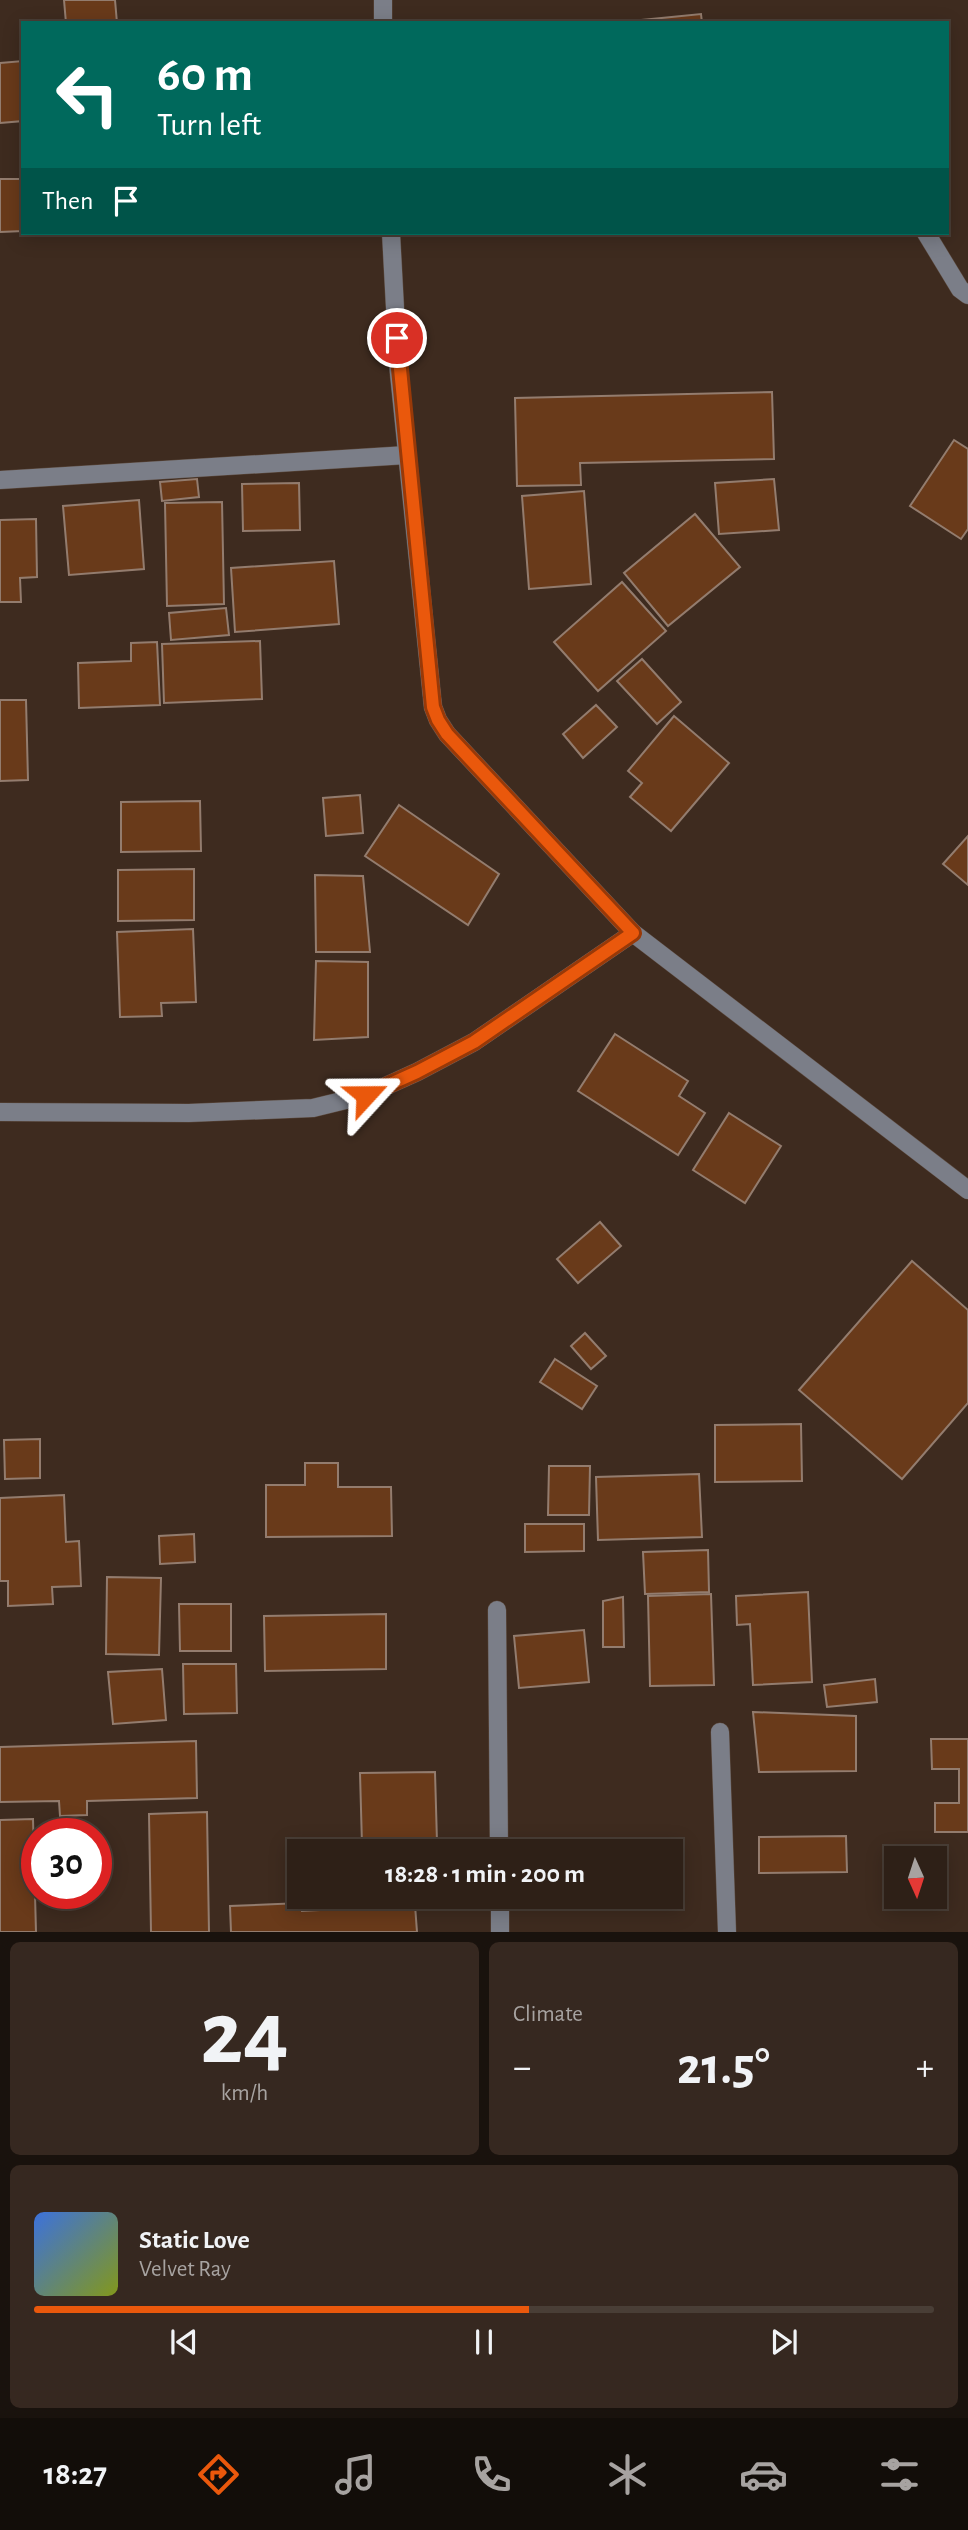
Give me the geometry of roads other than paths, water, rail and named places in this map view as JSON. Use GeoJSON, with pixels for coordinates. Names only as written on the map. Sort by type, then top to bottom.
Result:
{"type":"FeatureCollection","features":[{"type":"Feature","properties":{"kind":"street"},"geometry":{"type":"LineString","coordinates":[[383,0],[383,21]]}},
{"type":"Feature","properties":{"kind":"street"},"geometry":{"type":"LineString","coordinates":[[391,235],[398,364],[433,707],[438,720],[447,734],[633,933],[968,1190]]}},
{"type":"Feature","properties":{"kind":"street"},"geometry":{"type":"LineString","coordinates":[[927,235],[960,289],[968,295]]}},
{"type":"Feature","properties":{"kind":"street"},"geometry":{"type":"LineString","coordinates":[[0,480],[407,455]]}},
{"type":"Feature","properties":{"kind":"street"},"geometry":{"type":"LineString","coordinates":[[0,1112],[190,1113],[313,1108],[366,1095],[474,1042],[633,933]]}},
{"type":"Feature","properties":{"kind":"street"},"geometry":{"type":"LineString","coordinates":[[498,1610],[499,1839]]}},
{"type":"Feature","properties":{"kind":"street"},"geometry":{"type":"LineString","coordinates":[[720,1732],[727,1931]]}},
{"type":"Feature","properties":{"kind":"street"},"geometry":{"type":"LineString","coordinates":[[499,1909],[500,1931]]}}]}
